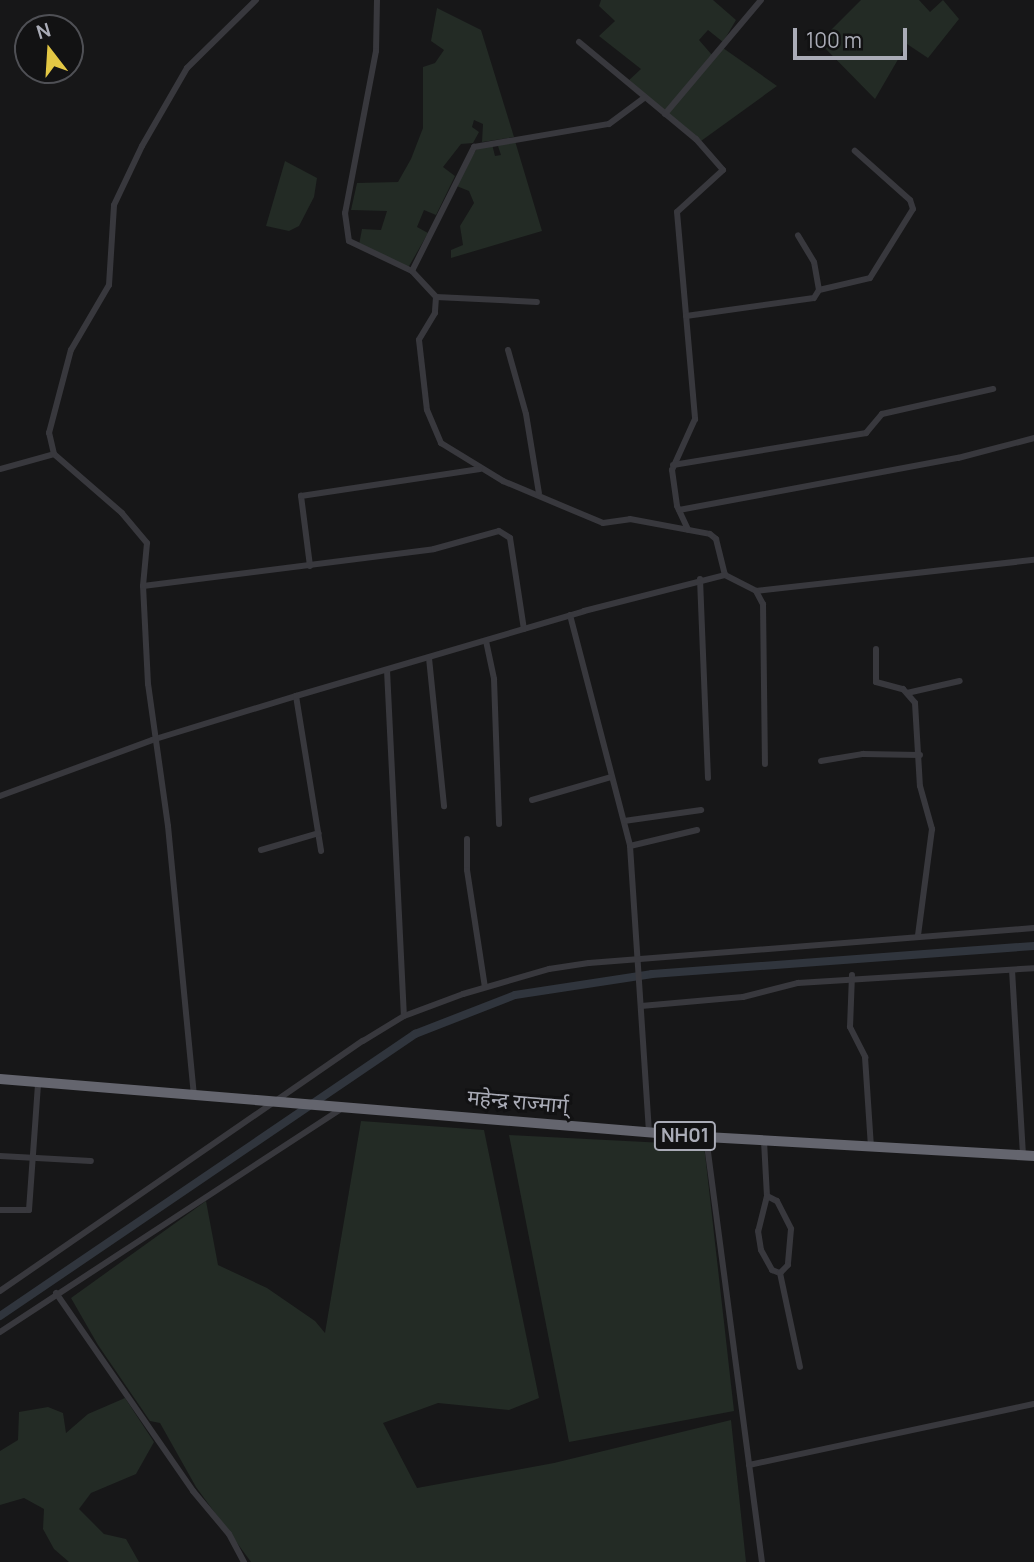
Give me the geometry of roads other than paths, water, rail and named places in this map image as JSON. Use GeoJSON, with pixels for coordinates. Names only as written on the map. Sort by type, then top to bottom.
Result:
{"type":"FeatureCollection","features":[{"type":"Feature","properties":{"kind":"highway","name":"महेन्द्र राज्मार्ग्"},"geometry":{"type":"LineString","coordinates":[[0,1079],[194,1096],[291,1100],[706,1138],[1028,1155]]}},
{"type":"Feature","properties":{"kind":"street"},"geometry":{"type":"LineString","coordinates":[[194,1096],[169,826],[152,740],[143,586],[147,543],[122,513],[54,454],[49,433],[71,350],[109,285],[114,205],[187,68],[256,0]]}},
{"type":"Feature","properties":{"kind":"street"},"geometry":{"type":"LineString","coordinates":[[377,0],[376,51],[345,213],[349,241],[412,271],[436,297],[537,302]]}},
{"type":"Feature","properties":{"kind":"street"},"geometry":{"type":"LineString","coordinates":[[665,114],[761,0]]}},
{"type":"Feature","properties":{"kind":"street"},"geometry":{"type":"LineString","coordinates":[[579,42],[665,114],[723,170],[677,212],[695,418],[673,465],[679,510],[688,530]]}},
{"type":"Feature","properties":{"kind":"street"},"geometry":{"type":"LineString","coordinates":[[412,271],[474,147],[609,124],[644,97]]}},
{"type":"Feature","properties":{"kind":"street"},"geometry":{"type":"LineString","coordinates":[[818,290],[870,278],[913,209],[910,200],[855,151]]}},
{"type":"Feature","properties":{"kind":"street"},"geometry":{"type":"LineString","coordinates":[[686,316],[753,310],[814,298],[818,290],[814,261],[798,235]]}},
{"type":"Feature","properties":{"kind":"street"},"geometry":{"type":"LineString","coordinates":[[436,297],[435,313],[419,340],[427,410],[441,443],[482,469],[603,523],[630,519],[714,536],[725,575]]}},
{"type":"Feature","properties":{"kind":"street"},"geometry":{"type":"LineString","coordinates":[[508,349],[526,414],[539,493]]}},
{"type":"Feature","properties":{"kind":"street"},"geometry":{"type":"LineString","coordinates":[[673,465],[866,433],[882,414],[993,389]]}},
{"type":"Feature","properties":{"kind":"street"},"geometry":{"type":"LineString","coordinates":[[679,510],[958,458],[1034,438]]}},
{"type":"Feature","properties":{"kind":"street"},"geometry":{"type":"LineString","coordinates":[[0,469],[54,454]]}},
{"type":"Feature","properties":{"kind":"street"},"geometry":{"type":"LineString","coordinates":[[310,566],[301,496],[482,469]]}},
{"type":"Feature","properties":{"kind":"street"},"geometry":{"type":"LineString","coordinates":[[143,586],[434,549],[499,531],[510,538],[524,629]]}},
{"type":"Feature","properties":{"kind":"street"},"geometry":{"type":"LineString","coordinates":[[756,592],[1034,560]]}},
{"type":"Feature","properties":{"kind":"street"},"geometry":{"type":"LineString","coordinates":[[0,796],[152,740],[296,696],[570,615],[700,579],[725,575],[756,592],[763,604],[765,764]]}},
{"type":"Feature","properties":{"kind":"street"},"geometry":{"type":"LineString","coordinates":[[700,579],[708,778]]}},
{"type":"Feature","properties":{"kind":"street"},"geometry":{"type":"LineString","coordinates":[[570,615],[631,846],[649,1133]]}},
{"type":"Feature","properties":{"kind":"street"},"geometry":{"type":"LineString","coordinates":[[486,641],[494,679],[499,824]]}},
{"type":"Feature","properties":{"kind":"street"},"geometry":{"type":"LineString","coordinates":[[876,649],[876,682],[907,693],[915,703],[920,786],[932,830],[918,936]]}},
{"type":"Feature","properties":{"kind":"street"},"geometry":{"type":"LineString","coordinates":[[429,658],[444,806]]}},
{"type":"Feature","properties":{"kind":"street"},"geometry":{"type":"LineString","coordinates":[[387,670],[404,1016]]}},
{"type":"Feature","properties":{"kind":"street"},"geometry":{"type":"LineString","coordinates":[[907,693],[960,681]]}},
{"type":"Feature","properties":{"kind":"street"},"geometry":{"type":"LineString","coordinates":[[296,696],[321,851]]}},
{"type":"Feature","properties":{"kind":"street"},"geometry":{"type":"LineString","coordinates":[[821,761],[863,754],[920,755]]}},
{"type":"Feature","properties":{"kind":"street"},"geometry":{"type":"LineString","coordinates":[[532,800],[611,777]]}},
{"type":"Feature","properties":{"kind":"street"},"geometry":{"type":"LineString","coordinates":[[624,821],[701,810]]}},
{"type":"Feature","properties":{"kind":"street"},"geometry":{"type":"LineString","coordinates":[[631,846],[697,830]]}},
{"type":"Feature","properties":{"kind":"street"},"geometry":{"type":"LineString","coordinates":[[261,850],[319,834]]}},
{"type":"Feature","properties":{"kind":"street"},"geometry":{"type":"LineString","coordinates":[[467,839],[467,870],[485,987]]}},
{"type":"Feature","properties":{"kind":"street"},"geometry":{"type":"LineString","coordinates":[[0,1291],[276,1099],[404,1016],[485,987],[549,969],[1034,928]]}},
{"type":"Feature","properties":{"kind":"street"},"geometry":{"type":"LineString","coordinates":[[641,1006],[743,997],[798,983],[1034,968]]}},
{"type":"Feature","properties":{"kind":"street"},"geometry":{"type":"LineString","coordinates":[[1012,970],[1028,1155]]}},
{"type":"Feature","properties":{"kind":"street"},"geometry":{"type":"LineString","coordinates":[[851,978],[850,1027],[865,1057],[871,1148]]}},
{"type":"Feature","properties":{"kind":"street"},"geometry":{"type":"LineString","coordinates":[[0,1210],[29,1210],[38,1084]]}},
{"type":"Feature","properties":{"kind":"street"},"geometry":{"type":"LineString","coordinates":[[0,1332],[342,1105]]}},
{"type":"Feature","properties":{"kind":"street"},"geometry":{"type":"LineString","coordinates":[[706,1138],[762,1562]]}},
{"type":"Feature","properties":{"kind":"street"},"geometry":{"type":"LineString","coordinates":[[764,1141],[767,1196],[758,1231],[761,1250],[772,1270],[780,1273]]}},
{"type":"Feature","properties":{"kind":"street"},"geometry":{"type":"LineString","coordinates":[[0,1156],[32,1161],[91,1161]]}},
{"type":"Feature","properties":{"kind":"street"},"geometry":{"type":"LineString","coordinates":[[767,1196],[777,1201],[791,1229],[788,1265],[780,1273]]}},
{"type":"Feature","properties":{"kind":"street"},"geometry":{"type":"LineString","coordinates":[[780,1273],[800,1367]]}},
{"type":"Feature","properties":{"kind":"street"},"geometry":{"type":"LineString","coordinates":[[56,1293],[193,1491],[229,1534],[244,1562]]}},
{"type":"Feature","properties":{"kind":"street"},"geometry":{"type":"LineString","coordinates":[[749,1465],[1034,1404]]}},
{"type":"Feature","properties":{"kind":"waterway"},"geometry":{"type":"LineString","coordinates":[[0,1316],[415,1034],[515,995],[652,974],[1034,946]]}}]}
